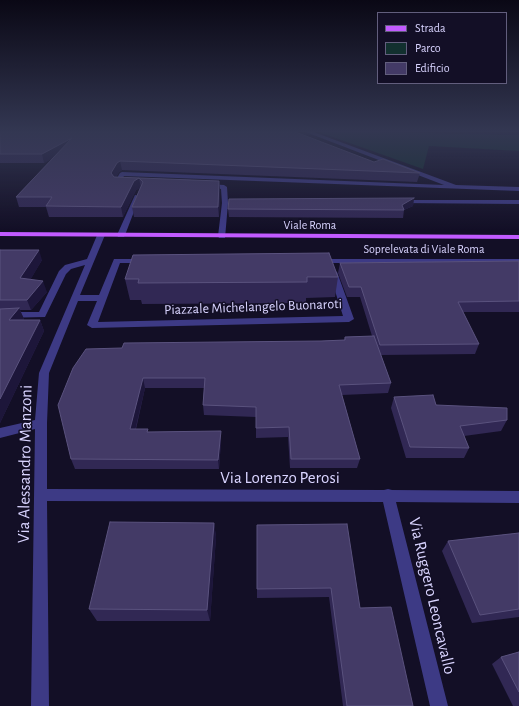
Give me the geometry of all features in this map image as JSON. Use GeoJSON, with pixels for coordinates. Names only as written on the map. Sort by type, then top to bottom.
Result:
{"type":"FeatureCollection","features":[{"type":"Feature","properties":{"kind":"main road","name":"Viale Roma"},"geometry":{"type":"LineString","coordinates":[[0,234],[519,237]]}},
{"type":"Feature","properties":{"kind":"street"},"geometry":{"type":"LineString","coordinates":[[396,164],[455,187]]}},
{"type":"Feature","properties":{"kind":"street"},"geometry":{"type":"LineString","coordinates":[[131,183],[117,183],[122,174],[519,189]]}},
{"type":"Feature","properties":{"kind":"street"},"geometry":{"type":"LineString","coordinates":[[202,186],[224,187],[229,203],[222,236]]}},
{"type":"Feature","properties":{"kind":"street"},"geometry":{"type":"LineString","coordinates":[[121,235],[140,191]]}},
{"type":"Feature","properties":{"kind":"street"},"geometry":{"type":"LineString","coordinates":[[394,202],[519,202]]}},
{"type":"Feature","properties":{"kind":"street","name":"Via Alessandro Manzoni"},"geometry":{"type":"LineString","coordinates":[[40,706],[41,423],[44,373],[101,235]]}},
{"type":"Feature","properties":{"kind":"street"},"geometry":{"type":"LineString","coordinates":[[0,315],[42,315],[62,273],[68,267],[89,261]]}},
{"type":"Feature","properties":{"kind":"street","name":"Piazzale Michelangelo Buonaroti"},"geometry":{"type":"LineString","coordinates":[[154,261],[116,261],[92,325],[349,319],[325,261]]}},
{"type":"Feature","properties":{"kind":"street","name":"Soprelevata di Viale Roma"},"geometry":{"type":"LineString","coordinates":[[325,261],[519,261]]}},
{"type":"Feature","properties":{"kind":"street"},"geometry":{"type":"LineString","coordinates":[[74,298],[102,298]]}},
{"type":"Feature","properties":{"kind":"street"},"geometry":{"type":"LineString","coordinates":[[0,433],[41,423]]}},
{"type":"Feature","properties":{"kind":"street","name":"Via Lorenzo Perosi"},"geometry":{"type":"LineString","coordinates":[[41,495],[519,496]]}},
{"type":"Feature","properties":{"kind":"street","name":"Via Ruggero Leoncavallo"},"geometry":{"type":"LineString","coordinates":[[388,495],[439,706]]}},
{"type":"Feature","properties":{"kind":"green space"},"geometry":{"type":"Polygon","coordinates":[[[409,164],[424,164],[423,169],[409,164]]]}},
{"type":"Feature","properties":{"kind":"building"},"geometry":{"type":"Polygon","coordinates":[[[47,164],[116,164],[111,173],[114,177],[219,181],[218,207],[132,207],[143,182],[139,178],[134,181],[121,207],[46,206],[52,197],[16,197],[47,164]]]}},
{"type":"Feature","properties":{"kind":"building"},"geometry":{"type":"Polygon","coordinates":[[[194,164],[396,164],[420,173],[194,164]]]}},
{"type":"Feature","properties":{"kind":"building"},"geometry":{"type":"Polygon","coordinates":[[[414,198],[402,205],[404,210],[228,209],[229,199],[414,198]]]}},
{"type":"Feature","properties":{"kind":"building"},"geometry":{"type":"Polygon","coordinates":[[[0,250],[39,250],[20,278],[43,281],[27,300],[0,300],[0,250]]]}},
{"type":"Feature","properties":{"kind":"building"},"geometry":{"type":"Polygon","coordinates":[[[329,253],[338,277],[307,277],[307,282],[138,283],[139,279],[125,279],[133,255],[329,253]]]}},
{"type":"Feature","properties":{"kind":"building"},"geometry":{"type":"Polygon","coordinates":[[[519,261],[519,301],[458,302],[479,344],[380,345],[361,287],[349,287],[340,263],[519,261]]]}},
{"type":"Feature","properties":{"kind":"building"},"geometry":{"type":"Polygon","coordinates":[[[19,308],[9,320],[40,320],[0,399],[0,309],[19,308]]]}},
{"type":"Feature","properties":{"kind":"building"},"geometry":{"type":"Polygon","coordinates":[[[374,336],[391,383],[339,385],[360,459],[291,459],[289,427],[256,428],[256,407],[203,405],[205,378],[143,378],[130,429],[148,429],[147,432],[221,431],[218,460],[71,459],[58,405],[73,368],[86,349],[122,348],[124,343],[321,341],[345,340],[345,337],[374,336]]]}},
{"type":"Feature","properties":{"kind":"building"},"geometry":{"type":"Polygon","coordinates":[[[433,395],[436,405],[507,408],[507,420],[460,426],[469,448],[410,447],[394,397],[433,395]]]}},
{"type":"Feature","properties":{"kind":"building"},"geometry":{"type":"Polygon","coordinates":[[[110,522],[214,523],[207,610],[89,609],[110,522]]]}},
{"type":"Feature","properties":{"kind":"building"},"geometry":{"type":"Polygon","coordinates":[[[347,524],[360,608],[391,607],[413,706],[347,706],[331,588],[257,589],[257,525],[347,524]]]}},
{"type":"Feature","properties":{"kind":"building"},"geometry":{"type":"Polygon","coordinates":[[[519,533],[519,609],[480,615],[448,541],[519,533]]]}},
{"type":"Feature","properties":{"kind":"building"},"geometry":{"type":"Polygon","coordinates":[[[519,652],[519,692],[501,657],[519,652]]]}}]}
